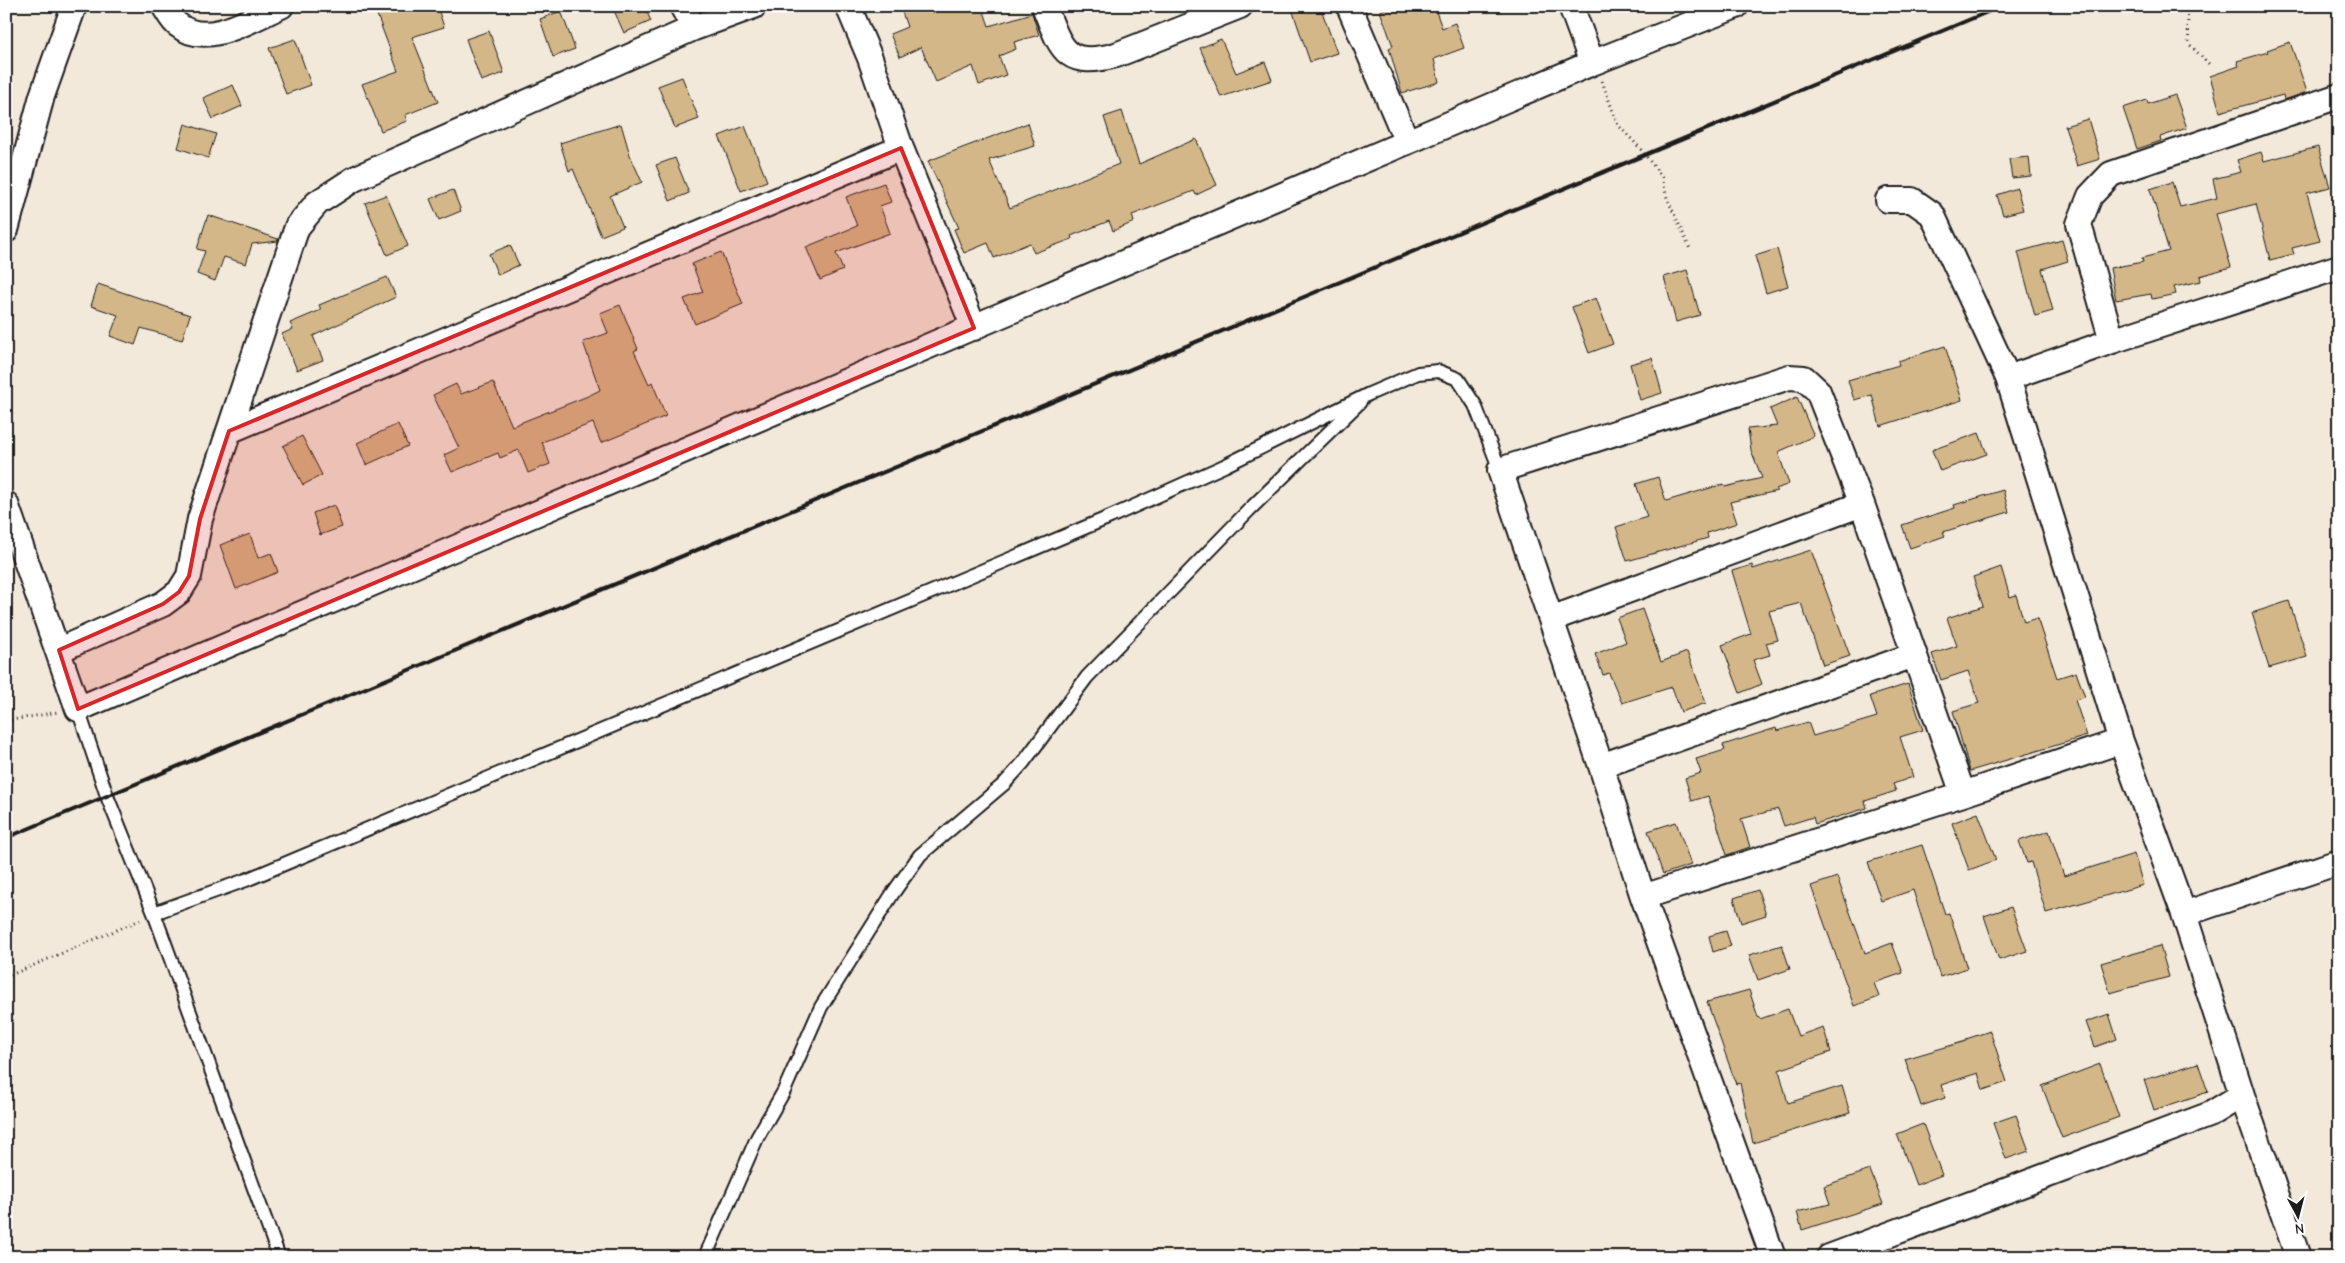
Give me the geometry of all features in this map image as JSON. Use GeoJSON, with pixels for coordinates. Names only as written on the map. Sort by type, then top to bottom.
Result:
{"type":"FeatureCollection","features":[{"type":"Feature","properties":{"kind":"street"},"geometry":{"type":"LineString","coordinates":[[6,230],[42,96],[74,6]]}},
{"type":"Feature","properties":{"kind":"street"},"geometry":{"type":"LineString","coordinates":[[164,6],[177,25],[194,33],[208,34],[230,28],[281,6]]}},
{"type":"Feature","properties":{"kind":"street"},"geometry":{"type":"LineString","coordinates":[[682,6],[694,28]]}},
{"type":"Feature","properties":{"kind":"street"},"geometry":{"type":"LineString","coordinates":[[59,650],[163,604],[179,592],[189,576],[200,519],[297,226],[317,202],[354,179],[694,28],[754,6]]}},
{"type":"Feature","properties":{"kind":"street"},"geometry":{"type":"LineString","coordinates":[[848,6],[870,58],[901,148],[974,328]]}},
{"type":"Feature","properties":{"kind":"street"},"geometry":{"type":"LineString","coordinates":[[1044,6],[1059,42],[1065,50],[1075,59],[1091,60],[1116,55],[1240,6]]}},
{"type":"Feature","properties":{"kind":"street"},"geometry":{"type":"LineString","coordinates":[[1349,6],[1407,142]]}},
{"type":"Feature","properties":{"kind":"street"},"geometry":{"type":"LineString","coordinates":[[1571,6],[1592,63]]}},
{"type":"Feature","properties":{"kind":"street"},"geometry":{"type":"LineString","coordinates":[[6,504],[59,650],[78,709],[1592,63],[1736,6]]}},
{"type":"Feature","properties":{"kind":"street"},"geometry":{"type":"LineString","coordinates":[[2112,341],[2078,224],[2090,196],[2111,174],[2339,96]]}},
{"type":"Feature","properties":{"kind":"street"},"geometry":{"type":"LineString","coordinates":[[229,430],[901,148]]}},
{"type":"Feature","properties":{"kind":"street"},"geometry":{"type":"LineString","coordinates":[[1888,200],[1912,200],[1932,214],[2008,378],[2121,741],[2184,914],[2242,1095],[2298,1257]]}},
{"type":"Feature","properties":{"kind":"street"},"geometry":{"type":"LineString","coordinates":[[2008,378],[2112,341],[2339,267]]}},
{"type":"Feature","properties":{"kind":"street"},"geometry":{"type":"LineString","coordinates":[[1773,1257],[1643,897],[1601,766],[1500,470],[1789,377],[1804,378],[1818,391],[1862,504],[1963,794]]}},
{"type":"Feature","properties":{"kind":"street"},"geometry":{"type":"LineString","coordinates":[[1551,619],[1862,504]]}},
{"type":"Feature","properties":{"kind":"street"},"geometry":{"type":"LineString","coordinates":[[1601,766],[1914,656]]}},
{"type":"Feature","properties":{"kind":"street"},"geometry":{"type":"LineString","coordinates":[[1643,897],[2121,741]]}},
{"type":"Feature","properties":{"kind":"street"},"geometry":{"type":"LineString","coordinates":[[2184,914],[2339,862]]}},
{"type":"Feature","properties":{"kind":"street"},"geometry":{"type":"LineString","coordinates":[[1829,1257],[2210,1114],[2242,1095]]}},
{"type":"Feature","properties":{"kind":"lane"},"geometry":{"type":"LineString","coordinates":[[154,914],[255,876],[1110,517],[1224,466],[1369,394],[1418,373],[1438,371],[1458,379],[1475,405],[1500,470]]}},
{"type":"Feature","properties":{"kind":"lane"},"geometry":{"type":"LineString","coordinates":[[705,1257],[757,1138],[784,1091],[821,1007],[888,900],[920,855],[1004,784],[1023,762],[1087,677],[1249,510],[1369,394]]}},
{"type":"Feature","properties":{"kind":"lane"},"geometry":{"type":"LineString","coordinates":[[78,709],[107,796],[154,914],[279,1257]]}},
{"type":"Feature","properties":{"kind":"path"},"geometry":{"type":"LineString","coordinates":[[2188,6],[2189,44],[2208,64]]}},
{"type":"Feature","properties":{"kind":"path"},"geometry":{"type":"LineString","coordinates":[[1592,63],[1606,88],[1618,125],[1639,147],[1662,177],[1666,198],[1691,251]]}},
{"type":"Feature","properties":{"kind":"path"},"geometry":{"type":"LineString","coordinates":[[6,721],[78,709]]}},
{"type":"Feature","properties":{"kind":"path"},"geometry":{"type":"LineString","coordinates":[[6,977],[154,914]]}},
{"type":"Feature","properties":{"kind":"highlighted area"},"geometry":{"type":"Polygon","coordinates":[[[901,148],[974,328],[78,709],[59,650],[163,604],[179,592],[189,576],[200,519],[229,431],[901,148]]]}},
{"type":"Feature","properties":{"kind":"building"},"geometry":{"type":"Polygon","coordinates":[[[392,6],[437,6],[444,27],[412,37],[438,102],[405,115],[407,121],[381,131],[362,84],[398,71],[376,12],[392,6]]]}},
{"type":"Feature","properties":{"kind":"building"},"geometry":{"type":"Polygon","coordinates":[[[612,6],[644,6],[651,21],[624,33],[612,6]]]}},
{"type":"Feature","properties":{"kind":"building"},"geometry":{"type":"Polygon","coordinates":[[[900,6],[982,6],[989,26],[1032,13],[1039,35],[1014,42],[1016,49],[999,56],[1006,75],[979,85],[973,66],[936,82],[921,47],[900,57],[890,34],[907,27],[900,6]]]}},
{"type":"Feature","properties":{"kind":"building"},"geometry":{"type":"Polygon","coordinates":[[[1291,6],[1320,6],[1337,53],[1310,62],[1291,6]]]}},
{"type":"Feature","properties":{"kind":"building"},"geometry":{"type":"Polygon","coordinates":[[[1393,6],[1434,6],[1442,28],[1455,23],[1464,48],[1434,59],[1439,82],[1402,93],[1389,48],[1393,46],[1380,11],[1393,6]]]}},
{"type":"Feature","properties":{"kind":"building"},"geometry":{"type":"Polygon","coordinates":[[[561,11],[575,49],[553,57],[540,19],[561,11]]]}},
{"type":"Feature","properties":{"kind":"building"},"geometry":{"type":"Polygon","coordinates":[[[489,31],[504,73],[481,81],[466,39],[489,31]]]}},
{"type":"Feature","properties":{"kind":"building"},"geometry":{"type":"Polygon","coordinates":[[[295,39],[311,85],[286,94],[269,48],[295,39]]]}},
{"type":"Feature","properties":{"kind":"building"},"geometry":{"type":"Polygon","coordinates":[[[1221,39],[1236,73],[1265,62],[1272,80],[1221,97],[1200,48],[1221,39]]]}},
{"type":"Feature","properties":{"kind":"building"},"geometry":{"type":"Polygon","coordinates":[[[2290,42],[2307,92],[2284,100],[2283,95],[2220,112],[2210,76],[2239,66],[2237,61],[2268,52],[2267,50],[2290,42]]]}},
{"type":"Feature","properties":{"kind":"building"},"geometry":{"type":"Polygon","coordinates":[[[682,77],[699,119],[675,128],[658,86],[682,77]]]}},
{"type":"Feature","properties":{"kind":"building"},"geometry":{"type":"Polygon","coordinates":[[[233,85],[242,106],[213,119],[203,98],[233,85]]]}},
{"type":"Feature","properties":{"kind":"building"},"geometry":{"type":"Polygon","coordinates":[[[2175,95],[2187,128],[2160,137],[2161,141],[2137,149],[2123,108],[2147,100],[2148,104],[2175,95]]]}},
{"type":"Feature","properties":{"kind":"building"},"geometry":{"type":"Polygon","coordinates":[[[1122,111],[1139,164],[1196,139],[1217,185],[1196,195],[1194,191],[1132,215],[1134,222],[1113,231],[1109,221],[1071,236],[1072,239],[1034,253],[1030,243],[994,258],[988,243],[964,253],[954,229],[959,228],[928,161],[1028,123],[1035,146],[989,160],[1010,208],[1119,164],[1104,117],[1122,111]]]}},
{"type":"Feature","properties":{"kind":"building"},"geometry":{"type":"Polygon","coordinates":[[[2088,119],[2100,159],[2077,166],[2065,126],[2088,119]]]}},
{"type":"Feature","properties":{"kind":"building"},"geometry":{"type":"Polygon","coordinates":[[[185,124],[216,134],[208,158],[178,148],[185,124]]]}},
{"type":"Feature","properties":{"kind":"building"},"geometry":{"type":"Polygon","coordinates":[[[621,124],[630,155],[642,182],[610,196],[623,227],[601,236],[573,169],[569,171],[560,143],[621,124]]]}},
{"type":"Feature","properties":{"kind":"building"},"geometry":{"type":"Polygon","coordinates":[[[745,126],[767,181],[741,191],[719,136],[745,126]]]}},
{"type":"Feature","properties":{"kind":"building"},"geometry":{"type":"Polygon","coordinates":[[[2318,147],[2330,187],[2307,193],[2320,241],[2292,248],[2294,254],[2270,260],[2256,204],[2216,214],[2231,267],[2200,276],[2201,281],[2174,287],[2176,294],[2152,299],[2151,294],[2116,300],[2110,268],[2143,262],[2142,258],[2169,251],[2150,189],[2172,182],[2180,207],[2217,198],[2213,179],[2241,172],[2237,160],[2261,152],[2264,161],[2318,147]]]}},
{"type":"Feature","properties":{"kind":"building"},"geometry":{"type":"Polygon","coordinates":[[[2029,157],[2031,176],[2012,178],[2009,159],[2029,157]]]}},
{"type":"Feature","properties":{"kind":"building"},"geometry":{"type":"Polygon","coordinates":[[[675,158],[689,193],[670,201],[656,165],[675,158]]]}},
{"type":"Feature","properties":{"kind":"building"},"geometry":{"type":"Polygon","coordinates":[[[884,183],[891,202],[880,206],[890,233],[836,253],[843,270],[820,280],[806,247],[857,226],[846,197],[884,183]]]}},
{"type":"Feature","properties":{"kind":"building"},"geometry":{"type":"Polygon","coordinates":[[[2017,188],[2023,210],[2003,215],[1997,195],[2017,188]]]}},
{"type":"Feature","properties":{"kind":"building"},"geometry":{"type":"Polygon","coordinates":[[[453,190],[461,211],[439,220],[430,199],[453,190]]]}},
{"type":"Feature","properties":{"kind":"building"},"geometry":{"type":"Polygon","coordinates":[[[386,195],[408,246],[387,255],[365,203],[386,195]]]}},
{"type":"Feature","properties":{"kind":"building"},"geometry":{"type":"Polygon","coordinates":[[[208,215],[278,239],[278,241],[252,244],[246,264],[224,257],[215,281],[197,274],[205,251],[197,249],[208,215]]]}},
{"type":"Feature","properties":{"kind":"building"},"geometry":{"type":"Polygon","coordinates":[[[2062,240],[2068,261],[2042,269],[2053,311],[2035,316],[2018,252],[2062,240]]]}},
{"type":"Feature","properties":{"kind":"building"},"geometry":{"type":"Polygon","coordinates":[[[510,245],[519,265],[498,275],[489,254],[510,245]]]}},
{"type":"Feature","properties":{"kind":"building"},"geometry":{"type":"Polygon","coordinates":[[[1777,249],[1788,286],[1766,293],[1755,256],[1777,249]]]}},
{"type":"Feature","properties":{"kind":"building"},"geometry":{"type":"Polygon","coordinates":[[[721,252],[743,304],[695,324],[684,299],[703,292],[692,264],[721,252]]]}},
{"type":"Feature","properties":{"kind":"building"},"geometry":{"type":"Polygon","coordinates":[[[1687,270],[1700,315],[1676,322],[1664,277],[1687,270]]]}},
{"type":"Feature","properties":{"kind":"building"},"geometry":{"type":"Polygon","coordinates":[[[387,277],[396,297],[313,336],[323,360],[297,370],[282,334],[293,329],[290,323],[321,310],[319,305],[387,277]]]}},
{"type":"Feature","properties":{"kind":"building"},"geometry":{"type":"Polygon","coordinates":[[[98,284],[190,315],[182,340],[141,328],[135,345],[110,336],[118,315],[91,306],[98,284]]]}},
{"type":"Feature","properties":{"kind":"building"},"geometry":{"type":"Polygon","coordinates":[[[1596,298],[1613,344],[1589,353],[1572,307],[1596,298]]]}},
{"type":"Feature","properties":{"kind":"building"},"geometry":{"type":"Polygon","coordinates":[[[620,305],[638,349],[634,351],[649,384],[652,382],[666,416],[601,443],[593,423],[542,442],[550,464],[528,473],[519,450],[500,458],[498,453],[452,472],[444,455],[459,448],[433,395],[456,384],[461,394],[493,382],[512,426],[588,396],[600,390],[583,342],[608,333],[600,313],[620,305]]]}},
{"type":"Feature","properties":{"kind":"building"},"geometry":{"type":"Polygon","coordinates":[[[1945,346],[1962,400],[1880,426],[1872,395],[1854,400],[1848,380],[1899,365],[1898,361],[1945,346]]]}},
{"type":"Feature","properties":{"kind":"building"},"geometry":{"type":"Polygon","coordinates":[[[1652,358],[1662,393],[1640,400],[1630,364],[1652,358]]]}},
{"type":"Feature","properties":{"kind":"building"},"geometry":{"type":"Polygon","coordinates":[[[1797,397],[1814,436],[1778,452],[1789,484],[1776,489],[1777,491],[1730,502],[1737,523],[1707,533],[1708,538],[1627,561],[1616,527],[1647,517],[1636,484],[1658,477],[1666,501],[1724,484],[1725,487],[1762,478],[1751,450],[1748,429],[1777,426],[1770,409],[1797,397]]]}},
{"type":"Feature","properties":{"kind":"building"},"geometry":{"type":"Polygon","coordinates":[[[398,424],[408,446],[366,465],[357,443],[398,424]]]}},
{"type":"Feature","properties":{"kind":"building"},"geometry":{"type":"Polygon","coordinates":[[[1979,433],[1987,454],[1940,471],[1932,450],[1979,433]]]}},
{"type":"Feature","properties":{"kind":"building"},"geometry":{"type":"Polygon","coordinates":[[[302,436],[322,475],[303,485],[283,446],[302,436]]]}},
{"type":"Feature","properties":{"kind":"building"},"geometry":{"type":"Polygon","coordinates":[[[2003,490],[2009,512],[1943,532],[1945,536],[1910,548],[1902,525],[1955,508],[1954,505],[2003,490]]]}},
{"type":"Feature","properties":{"kind":"building"},"geometry":{"type":"Polygon","coordinates":[[[334,505],[342,527],[320,535],[313,513],[334,505]]]}},
{"type":"Feature","properties":{"kind":"building"},"geometry":{"type":"Polygon","coordinates":[[[250,534],[258,558],[271,553],[278,572],[236,589],[220,545],[250,534]]]}},
{"type":"Feature","properties":{"kind":"building"},"geometry":{"type":"Polygon","coordinates":[[[1811,550],[1850,656],[1823,665],[1801,603],[1769,611],[1778,640],[1766,643],[1770,655],[1753,660],[1762,684],[1740,693],[1722,645],[1751,634],[1732,571],[1752,565],[1753,569],[1811,550]]]}},
{"type":"Feature","properties":{"kind":"building"},"geometry":{"type":"Polygon","coordinates":[[[2001,567],[2010,597],[2016,595],[2024,622],[2037,618],[2057,678],[2076,672],[2085,697],[2075,700],[2087,736],[1970,771],[1953,711],[1979,703],[1968,671],[1941,680],[1932,654],[1957,646],[1947,618],[1983,606],[1973,577],[2001,567]]]}},
{"type":"Feature","properties":{"kind":"building"},"geometry":{"type":"Polygon","coordinates":[[[2289,601],[2307,657],[2269,668],[2252,613],[2289,601]]]}},
{"type":"Feature","properties":{"kind":"building"},"geometry":{"type":"Polygon","coordinates":[[[1642,609],[1661,662],[1687,652],[1706,703],[1681,712],[1672,687],[1622,703],[1609,673],[1603,675],[1595,654],[1626,642],[1617,618],[1642,609]]]}},
{"type":"Feature","properties":{"kind":"building"},"geometry":{"type":"Polygon","coordinates":[[[1908,684],[1923,730],[1900,737],[1913,777],[1893,784],[1896,791],[1865,801],[1867,808],[1815,824],[1813,817],[1784,826],[1778,809],[1741,819],[1750,847],[1727,855],[1708,796],[1692,801],[1685,778],[1701,773],[1696,759],[1725,750],[1723,745],[1776,728],[1777,731],[1808,722],[1813,736],[1877,717],[1870,696],[1908,684]]]}},
{"type":"Feature","properties":{"kind":"building"},"geometry":{"type":"Polygon","coordinates":[[[1978,813],[1996,860],[1969,870],[1952,823],[1978,813]]]}},
{"type":"Feature","properties":{"kind":"building"},"geometry":{"type":"Polygon","coordinates":[[[1676,822],[1691,865],[1663,874],[1648,831],[1676,822]]]}},
{"type":"Feature","properties":{"kind":"building"},"geometry":{"type":"Polygon","coordinates":[[[2049,831],[2064,876],[2134,854],[2143,885],[2046,913],[2031,862],[2027,863],[2019,841],[2049,831]]]}},
{"type":"Feature","properties":{"kind":"building"},"geometry":{"type":"Polygon","coordinates":[[[1922,845],[1945,914],[1949,913],[1967,968],[1940,977],[1913,890],[1881,901],[1868,862],[1922,845]]]}},
{"type":"Feature","properties":{"kind":"building"},"geometry":{"type":"Polygon","coordinates":[[[1837,877],[1865,953],[1892,943],[1903,973],[1874,983],[1879,997],[1854,1006],[1811,886],[1837,877]]]}},
{"type":"Feature","properties":{"kind":"building"},"geometry":{"type":"Polygon","coordinates":[[[1758,890],[1766,915],[1741,923],[1734,898],[1758,890]]]}},
{"type":"Feature","properties":{"kind":"building"},"geometry":{"type":"Polygon","coordinates":[[[2011,907],[2027,951],[1999,960],[1984,916],[2011,907]]]}},
{"type":"Feature","properties":{"kind":"building"},"geometry":{"type":"Polygon","coordinates":[[[1726,931],[1731,946],[1713,952],[1709,936],[1726,931]]]}},
{"type":"Feature","properties":{"kind":"building"},"geometry":{"type":"Polygon","coordinates":[[[1782,945],[1790,969],[1758,980],[1749,955],[1782,945]]]}},
{"type":"Feature","properties":{"kind":"building"},"geometry":{"type":"Polygon","coordinates":[[[2160,946],[2169,977],[2110,993],[2101,963],[2160,946]]]}},
{"type":"Feature","properties":{"kind":"building"},"geometry":{"type":"Polygon","coordinates":[[[1749,990],[1760,1019],[1788,1009],[1798,1036],[1823,1027],[1831,1052],[1779,1070],[1788,1103],[1842,1086],[1850,1113],[1753,1143],[1740,1083],[1736,1084],[1707,1002],[1749,990]]]}},
{"type":"Feature","properties":{"kind":"building"},"geometry":{"type":"Polygon","coordinates":[[[2109,1014],[2117,1039],[2095,1047],[2086,1022],[2109,1014]]]}},
{"type":"Feature","properties":{"kind":"building"},"geometry":{"type":"Polygon","coordinates":[[[1990,1031],[2007,1082],[1983,1090],[1978,1073],[1941,1085],[1945,1098],[1921,1106],[1905,1059],[1966,1041],[1966,1039],[1990,1031]]]}},
{"type":"Feature","properties":{"kind":"building"},"geometry":{"type":"Polygon","coordinates":[[[2198,1063],[2208,1092],[2154,1110],[2144,1080],[2198,1063]]]}},
{"type":"Feature","properties":{"kind":"building"},"geometry":{"type":"Polygon","coordinates":[[[2100,1064],[2119,1117],[2062,1138],[2042,1086],[2100,1064]]]}},
{"type":"Feature","properties":{"kind":"building"},"geometry":{"type":"Polygon","coordinates":[[[2016,1115],[2029,1151],[2006,1159],[1993,1123],[2016,1115]]]}},
{"type":"Feature","properties":{"kind":"building"},"geometry":{"type":"Polygon","coordinates":[[[1923,1124],[1942,1175],[1916,1185],[1897,1134],[1923,1124]]]}},
{"type":"Feature","properties":{"kind":"building"},"geometry":{"type":"Polygon","coordinates":[[[1870,1170],[1883,1204],[1802,1230],[1797,1212],[1830,1204],[1824,1186],[1870,1170]]]}},
{"type":"Feature","properties":{"kind":"railway"},"geometry":{"type":"LineString","coordinates":[[6,838],[2002,6]]}}]}
